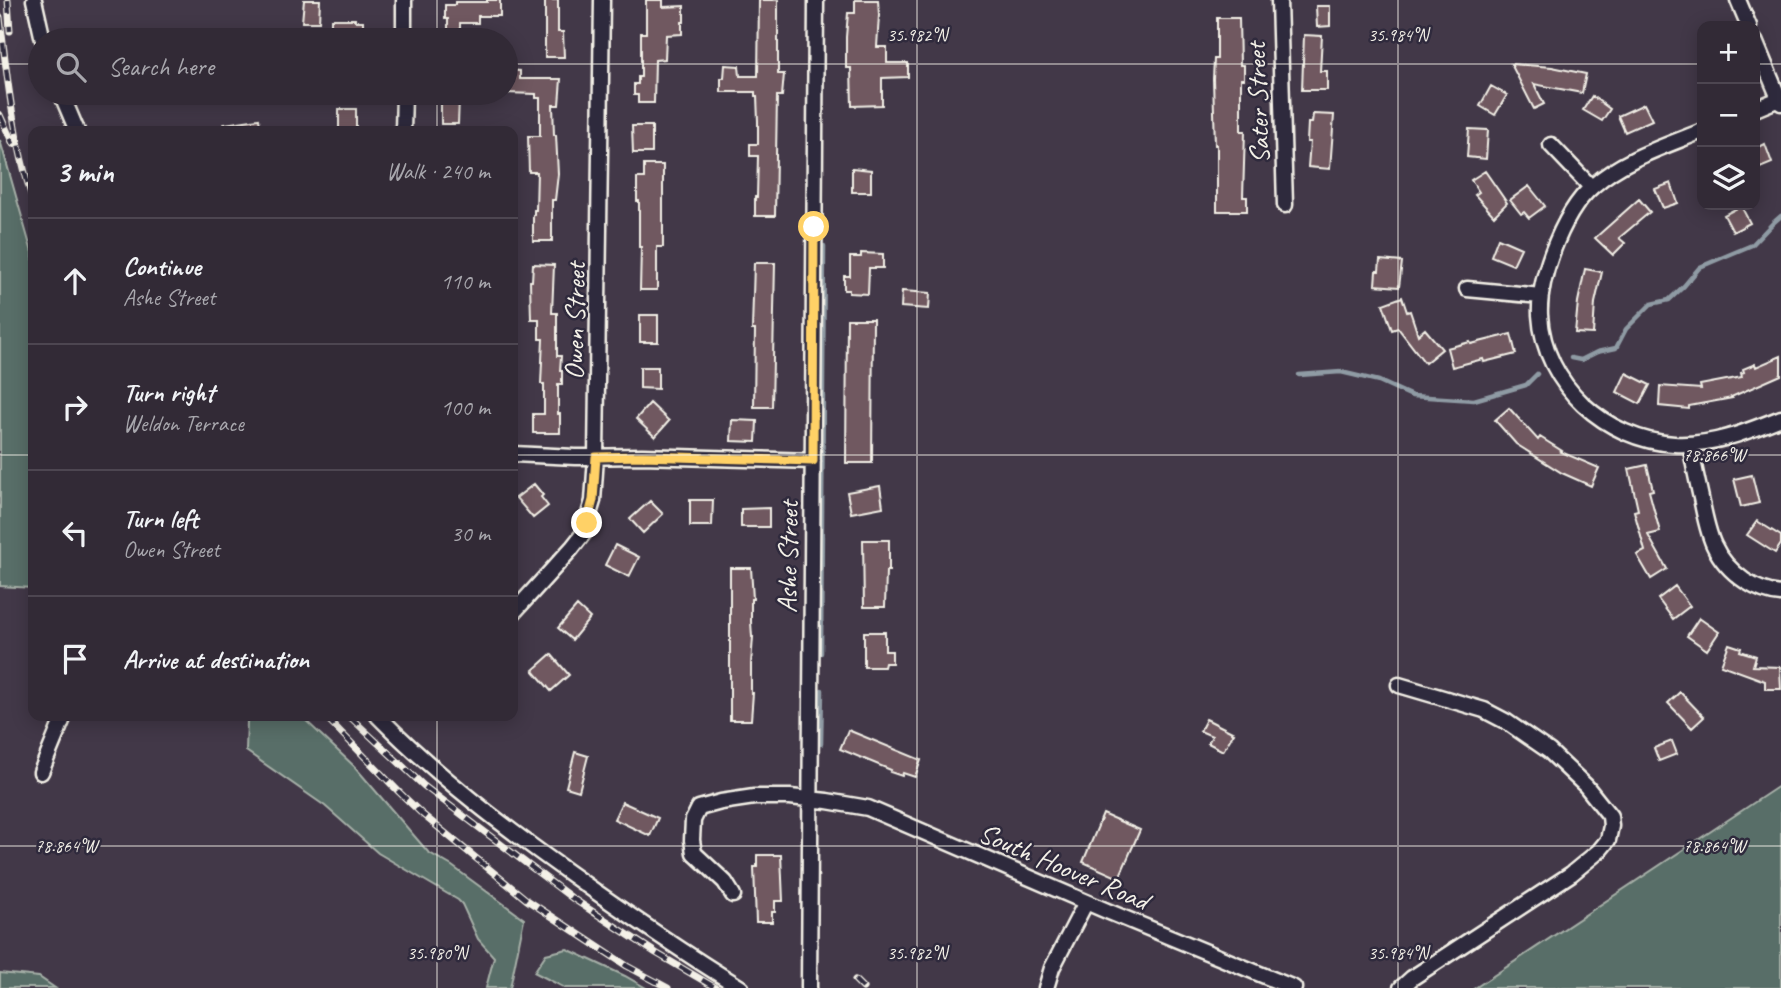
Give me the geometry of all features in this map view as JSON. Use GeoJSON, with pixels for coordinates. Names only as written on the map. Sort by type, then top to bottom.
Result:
{"type":"FeatureCollection","features":[{"type":"Feature","properties":{"kind":"street"},"geometry":{"type":"LineString","coordinates":[[34,0],[40,28]]}},
{"type":"Feature","properties":{"kind":"street"},"geometry":{"type":"LineString","coordinates":[[404,0],[404,28]]}},
{"type":"Feature","properties":{"kind":"street","name":"Owen Street"},"geometry":{"type":"LineString","coordinates":[[518,607],[583,534],[593,500],[596,457],[602,0]]}},
{"type":"Feature","properties":{"kind":"street","name":"Ashe Street"},"geometry":{"type":"LineString","coordinates":[[809,988],[816,0]]}},
{"type":"Feature","properties":{"kind":"street","name":"Sater Street"},"geometry":{"type":"LineString","coordinates":[[1279,0],[1285,205]]}},
{"type":"Feature","properties":{"kind":"street"},"geometry":{"type":"LineString","coordinates":[[1738,0],[1747,21]]}},
{"type":"Feature","properties":{"kind":"street"},"geometry":{"type":"LineString","coordinates":[[1760,53],[1780,101],[1760,107]]}},
{"type":"Feature","properties":{"kind":"street"},"geometry":{"type":"LineString","coordinates":[[66,105],[75,126]]}},
{"type":"Feature","properties":{"kind":"street"},"geometry":{"type":"LineString","coordinates":[[403,126],[404,105]]}},
{"type":"Feature","properties":{"kind":"street"},"geometry":{"type":"LineString","coordinates":[[1697,133],[1606,176],[1591,187],[1573,209],[1562,227],[1547,266],[1541,296],[1540,316],[1548,352],[1560,378],[1572,395],[1596,416],[1631,434],[1657,442],[1690,444],[1716,441],[1781,418]]}},
{"type":"Feature","properties":{"kind":"street"},"geometry":{"type":"LineString","coordinates":[[1551,145],[1591,187]]}},
{"type":"Feature","properties":{"kind":"street"},"geometry":{"type":"LineString","coordinates":[[1467,289],[1541,296]]}},
{"type":"Feature","properties":{"kind":"street"},"geometry":{"type":"LineString","coordinates":[[1690,444],[1708,532],[1718,555],[1736,575],[1752,586],[1781,594]]}},
{"type":"Feature","properties":{"kind":"street"},"geometry":{"type":"LineString","coordinates":[[518,454],[813,461]]}},
{"type":"Feature","properties":{"kind":"street"},"geometry":{"type":"LineString","coordinates":[[1399,685],[1484,710],[1528,735],[1586,786],[1609,816],[1611,827],[1608,840],[1590,860],[1412,978],[1401,988]]}},
{"type":"Feature","properties":{"kind":"street"},"geometry":{"type":"LineString","coordinates":[[41,772],[62,721]]}},
{"type":"Feature","properties":{"kind":"street"},"geometry":{"type":"LineString","coordinates":[[382,721],[455,787],[502,824],[649,929],[741,988]]}},
{"type":"Feature","properties":{"kind":"street","name":"South Hoover Road"},"geometry":{"type":"LineString","coordinates":[[733,895],[725,882],[694,853],[693,820],[699,808],[754,797],[828,801],[868,808],[1294,988]]}},
{"type":"Feature","properties":{"kind":"street"},"geometry":{"type":"LineString","coordinates":[[1046,988],[1052,968],[1086,902]]}},
{"type":"Feature","properties":{"kind":"green space"},"geometry":{"type":"Polygon","coordinates":[[[0,140],[28,238],[28,588],[0,586],[0,140]]]}},
{"type":"Feature","properties":{"kind":"green space"},"geometry":{"type":"Polygon","coordinates":[[[247,721],[306,721],[355,767],[428,852],[452,866],[524,919],[510,988],[486,988],[494,957],[478,939],[458,900],[378,853],[325,806],[246,751],[247,721]]]}},
{"type":"Feature","properties":{"kind":"green space"},"geometry":{"type":"Polygon","coordinates":[[[1781,785],[1781,988],[1475,988],[1776,788],[1781,785]]]}},
{"type":"Feature","properties":{"kind":"green space"},"geometry":{"type":"Polygon","coordinates":[[[567,949],[646,988],[565,988],[534,972],[546,954],[567,949]]]}},
{"type":"Feature","properties":{"kind":"green space"},"geometry":{"type":"Polygon","coordinates":[[[0,973],[39,977],[55,988],[0,988],[0,973]]]}},
{"type":"Feature","properties":{"kind":"building"},"geometry":{"type":"Polygon","coordinates":[[[304,0],[320,0],[319,22],[302,22],[304,0]]]}},
{"type":"Feature","properties":{"kind":"building"},"geometry":{"type":"Polygon","coordinates":[[[500,0],[500,16],[478,16],[478,23],[460,23],[460,28],[448,28],[445,5],[455,5],[455,2],[500,0]]]}},
{"type":"Feature","properties":{"kind":"building"},"geometry":{"type":"Polygon","coordinates":[[[545,0],[558,0],[558,32],[563,32],[564,57],[545,57],[545,0]]]}},
{"type":"Feature","properties":{"kind":"building"},"geometry":{"type":"Polygon","coordinates":[[[646,0],[663,0],[663,7],[684,6],[684,22],[682,34],[666,35],[665,59],[655,60],[654,103],[638,103],[638,95],[634,95],[634,84],[638,84],[638,77],[641,77],[641,33],[646,33],[646,0]]]}},
{"type":"Feature","properties":{"kind":"building"},"geometry":{"type":"Polygon","coordinates":[[[759,0],[778,0],[778,74],[784,74],[782,96],[777,96],[775,216],[755,216],[758,156],[750,156],[750,144],[758,144],[757,96],[755,92],[721,92],[725,65],[739,66],[740,76],[758,76],[759,0]]]}},
{"type":"Feature","properties":{"kind":"building"},"geometry":{"type":"Polygon","coordinates":[[[855,0],[878,0],[877,47],[887,47],[887,63],[908,63],[908,77],[882,78],[882,105],[852,106],[851,68],[846,68],[846,37],[848,13],[855,13],[855,0]]]}},
{"type":"Feature","properties":{"kind":"building"},"geometry":{"type":"Polygon","coordinates":[[[1316,6],[1330,6],[1330,26],[1317,27],[1316,6]]]}},
{"type":"Feature","properties":{"kind":"building"},"geometry":{"type":"Polygon","coordinates":[[[1217,18],[1239,18],[1240,65],[1244,65],[1244,79],[1241,79],[1241,131],[1245,131],[1243,197],[1247,197],[1247,211],[1217,211],[1213,79],[1214,59],[1217,59],[1217,18]]]}},
{"type":"Feature","properties":{"kind":"building"},"geometry":{"type":"Polygon","coordinates":[[[331,19],[363,21],[363,28],[331,28],[331,19]]]}},
{"type":"Feature","properties":{"kind":"building"},"geometry":{"type":"Polygon","coordinates":[[[1304,35],[1322,36],[1320,71],[1327,71],[1327,90],[1302,90],[1304,35]]]}},
{"type":"Feature","properties":{"kind":"building"},"geometry":{"type":"Polygon","coordinates":[[[1511,64],[1552,67],[1586,74],[1582,93],[1534,84],[1544,104],[1534,109],[1511,64]]]}},
{"type":"Feature","properties":{"kind":"building"},"geometry":{"type":"Polygon","coordinates":[[[518,71],[520,79],[561,79],[559,105],[553,105],[558,174],[555,200],[552,200],[552,241],[533,241],[537,172],[529,172],[528,136],[540,136],[540,98],[536,98],[536,94],[518,93],[518,71]]]}},
{"type":"Feature","properties":{"kind":"building"},"geometry":{"type":"Polygon","coordinates":[[[1491,86],[1507,95],[1495,115],[1480,106],[1491,86]]]}},
{"type":"Feature","properties":{"kind":"building"},"geometry":{"type":"Polygon","coordinates":[[[1592,96],[1610,109],[1602,121],[1583,110],[1592,96]]]}},
{"type":"Feature","properties":{"kind":"building"},"geometry":{"type":"Polygon","coordinates":[[[1644,104],[1652,120],[1625,132],[1618,116],[1644,104]]]}},
{"type":"Feature","properties":{"kind":"building"},"geometry":{"type":"Polygon","coordinates":[[[441,105],[459,105],[458,124],[441,124],[441,105]]]}},
{"type":"Feature","properties":{"kind":"building"},"geometry":{"type":"Polygon","coordinates":[[[339,109],[356,109],[356,126],[339,126],[339,109]]]}},
{"type":"Feature","properties":{"kind":"building"},"geometry":{"type":"Polygon","coordinates":[[[1313,114],[1334,115],[1330,169],[1308,167],[1308,123],[1312,123],[1313,114]]]}},
{"type":"Feature","properties":{"kind":"building"},"geometry":{"type":"Polygon","coordinates":[[[259,119],[260,126],[224,126],[259,119]]]}},
{"type":"Feature","properties":{"kind":"building"},"geometry":{"type":"Polygon","coordinates":[[[632,126],[652,126],[652,153],[633,153],[632,126]]]}},
{"type":"Feature","properties":{"kind":"building"},"geometry":{"type":"Polygon","coordinates":[[[1469,129],[1488,130],[1486,159],[1467,157],[1469,129]]]}},
{"type":"Feature","properties":{"kind":"building"},"geometry":{"type":"Polygon","coordinates":[[[1765,144],[1772,163],[1760,168],[1760,147],[1765,144]]]}},
{"type":"Feature","properties":{"kind":"building"},"geometry":{"type":"Polygon","coordinates":[[[644,165],[663,165],[663,247],[657,247],[657,290],[640,290],[641,247],[637,178],[644,178],[644,165]]]}},
{"type":"Feature","properties":{"kind":"building"},"geometry":{"type":"Polygon","coordinates":[[[852,168],[871,170],[871,192],[852,192],[852,168]]]}},
{"type":"Feature","properties":{"kind":"building"},"geometry":{"type":"Polygon","coordinates":[[[1485,171],[1507,203],[1494,216],[1475,195],[1479,192],[1471,180],[1485,171]]]}},
{"type":"Feature","properties":{"kind":"building"},"geometry":{"type":"Polygon","coordinates":[[[1671,183],[1678,203],[1663,208],[1655,189],[1671,183]]]}},
{"type":"Feature","properties":{"kind":"building"},"geometry":{"type":"Polygon","coordinates":[[[1529,186],[1545,206],[1529,218],[1524,212],[1521,214],[1510,200],[1529,186]]]}},
{"type":"Feature","properties":{"kind":"building"},"geometry":{"type":"Polygon","coordinates":[[[1639,199],[1650,212],[1619,238],[1625,243],[1613,255],[1595,238],[1639,199]]]}},
{"type":"Feature","properties":{"kind":"building"},"geometry":{"type":"Polygon","coordinates":[[[1733,210],[1743,210],[1750,223],[1733,232],[1724,215],[1733,210]]]}},
{"type":"Feature","properties":{"kind":"building"},"geometry":{"type":"Polygon","coordinates":[[[1498,238],[1521,248],[1513,265],[1491,256],[1498,238]]]}},
{"type":"Feature","properties":{"kind":"building"},"geometry":{"type":"Polygon","coordinates":[[[861,253],[883,254],[883,268],[869,268],[868,294],[849,293],[849,290],[844,290],[844,276],[850,276],[850,257],[861,257],[861,253]]]}},
{"type":"Feature","properties":{"kind":"building"},"geometry":{"type":"Polygon","coordinates":[[[1380,260],[1402,262],[1399,287],[1375,285],[1380,260]]]}},
{"type":"Feature","properties":{"kind":"building"},"geometry":{"type":"Polygon","coordinates":[[[754,263],[775,263],[772,407],[754,407],[754,263]]]}},
{"type":"Feature","properties":{"kind":"building"},"geometry":{"type":"Polygon","coordinates":[[[533,264],[554,265],[552,313],[557,313],[557,356],[561,356],[562,371],[562,384],[558,384],[560,433],[533,433],[533,414],[544,414],[544,384],[541,384],[543,339],[539,339],[539,319],[531,319],[530,281],[533,264]]]}},
{"type":"Feature","properties":{"kind":"building"},"geometry":{"type":"Polygon","coordinates":[[[1585,269],[1602,272],[1595,303],[1593,334],[1575,333],[1585,269]]]}},
{"type":"Feature","properties":{"kind":"building"},"geometry":{"type":"Polygon","coordinates":[[[902,291],[930,293],[929,309],[901,307],[902,291]]]}},
{"type":"Feature","properties":{"kind":"building"},"geometry":{"type":"Polygon","coordinates":[[[1402,297],[1418,335],[1425,329],[1442,349],[1425,363],[1398,328],[1392,330],[1383,304],[1402,297]]]}},
{"type":"Feature","properties":{"kind":"building"},"geometry":{"type":"Polygon","coordinates":[[[640,315],[658,315],[658,342],[640,342],[640,315]]]}},
{"type":"Feature","properties":{"kind":"building"},"geometry":{"type":"Polygon","coordinates":[[[847,319],[873,319],[872,463],[846,463],[847,319]]]}},
{"type":"Feature","properties":{"kind":"building"},"geometry":{"type":"Polygon","coordinates":[[[1511,334],[1516,354],[1452,367],[1447,348],[1511,334]]]}},
{"type":"Feature","properties":{"kind":"building"},"geometry":{"type":"Polygon","coordinates":[[[1781,356],[1781,375],[1732,398],[1689,406],[1689,409],[1659,406],[1660,386],[1701,389],[1700,385],[1742,377],[1743,369],[1755,364],[1756,367],[1781,356]]]}},
{"type":"Feature","properties":{"kind":"building"},"geometry":{"type":"Polygon","coordinates":[[[640,367],[658,367],[658,389],[640,388],[640,367]]]}},
{"type":"Feature","properties":{"kind":"building"},"geometry":{"type":"Polygon","coordinates":[[[1626,373],[1650,385],[1640,404],[1617,392],[1626,373]]]}},
{"type":"Feature","properties":{"kind":"building"},"geometry":{"type":"Polygon","coordinates":[[[650,403],[669,421],[655,437],[636,419],[650,403]]]}},
{"type":"Feature","properties":{"kind":"building"},"geometry":{"type":"Polygon","coordinates":[[[1509,408],[1538,440],[1540,437],[1561,452],[1599,468],[1591,486],[1562,473],[1516,444],[1495,420],[1509,408]]]}},
{"type":"Feature","properties":{"kind":"building"},"geometry":{"type":"Polygon","coordinates":[[[732,420],[757,421],[756,442],[731,441],[732,420]]]}},
{"type":"Feature","properties":{"kind":"building"},"geometry":{"type":"Polygon","coordinates":[[[1647,465],[1653,490],[1649,491],[1660,532],[1648,535],[1667,569],[1651,579],[1637,555],[1645,551],[1634,511],[1638,510],[1629,469],[1647,465]]]}},
{"type":"Feature","properties":{"kind":"building"},"geometry":{"type":"Polygon","coordinates":[[[1752,475],[1759,503],[1741,507],[1734,479],[1752,475]]]}},
{"type":"Feature","properties":{"kind":"building"},"geometry":{"type":"Polygon","coordinates":[[[534,484],[548,506],[533,518],[518,500],[518,496],[534,484]]]}},
{"type":"Feature","properties":{"kind":"building"},"geometry":{"type":"Polygon","coordinates":[[[880,486],[883,507],[851,513],[847,492],[880,486]]]}},
{"type":"Feature","properties":{"kind":"building"},"geometry":{"type":"Polygon","coordinates":[[[690,500],[713,500],[712,526],[690,526],[690,500]]]}},
{"type":"Feature","properties":{"kind":"building"},"geometry":{"type":"Polygon","coordinates":[[[650,501],[663,514],[643,533],[630,519],[650,501]]]}},
{"type":"Feature","properties":{"kind":"building"},"geometry":{"type":"Polygon","coordinates":[[[769,508],[769,527],[741,527],[741,509],[769,508]]]}},
{"type":"Feature","properties":{"kind":"building"},"geometry":{"type":"Polygon","coordinates":[[[1757,521],[1781,536],[1781,544],[1775,553],[1747,535],[1757,521]]]}},
{"type":"Feature","properties":{"kind":"building"},"geometry":{"type":"Polygon","coordinates":[[[863,540],[889,540],[885,607],[864,607],[863,540]]]}},
{"type":"Feature","properties":{"kind":"building"},"geometry":{"type":"Polygon","coordinates":[[[615,545],[639,557],[629,577],[605,565],[615,545]]]}},
{"type":"Feature","properties":{"kind":"building"},"geometry":{"type":"Polygon","coordinates":[[[730,568],[751,568],[751,720],[730,720],[730,568]]]}},
{"type":"Feature","properties":{"kind":"building"},"geometry":{"type":"Polygon","coordinates":[[[1675,586],[1690,606],[1673,619],[1658,599],[1675,586]]]}},
{"type":"Feature","properties":{"kind":"building"},"geometry":{"type":"Polygon","coordinates":[[[577,606],[590,618],[572,640],[558,628],[577,606]]]}},
{"type":"Feature","properties":{"kind":"building"},"geometry":{"type":"Polygon","coordinates":[[[1699,618],[1719,632],[1707,650],[1687,636],[1699,618]]]}},
{"type":"Feature","properties":{"kind":"building"},"geometry":{"type":"Polygon","coordinates":[[[864,632],[885,632],[885,651],[892,651],[892,663],[885,663],[884,667],[864,667],[864,632]]]}},
{"type":"Feature","properties":{"kind":"building"},"geometry":{"type":"Polygon","coordinates":[[[1729,644],[1756,656],[1753,666],[1780,667],[1781,689],[1765,689],[1765,681],[1721,665],[1729,644]]]}},
{"type":"Feature","properties":{"kind":"building"},"geometry":{"type":"Polygon","coordinates":[[[551,654],[569,675],[551,691],[533,670],[551,654]]]}},
{"type":"Feature","properties":{"kind":"building"},"geometry":{"type":"Polygon","coordinates":[[[1680,692],[1704,717],[1692,728],[1668,703],[1680,692]]]}},
{"type":"Feature","properties":{"kind":"building"},"geometry":{"type":"Polygon","coordinates":[[[1206,719],[1234,733],[1223,751],[1208,743],[1212,736],[1200,731],[1206,719]]]}},
{"type":"Feature","properties":{"kind":"building"},"geometry":{"type":"Polygon","coordinates":[[[848,730],[921,760],[915,777],[890,772],[891,770],[840,749],[848,730]]]}},
{"type":"Feature","properties":{"kind":"building"},"geometry":{"type":"Polygon","coordinates":[[[1672,741],[1677,754],[1659,761],[1654,748],[1672,741]]]}},
{"type":"Feature","properties":{"kind":"building"},"geometry":{"type":"Polygon","coordinates":[[[575,752],[588,756],[579,791],[566,787],[575,752]]]}},
{"type":"Feature","properties":{"kind":"building"},"geometry":{"type":"Polygon","coordinates":[[[622,802],[658,818],[650,836],[614,819],[622,802]]]}},
{"type":"Feature","properties":{"kind":"building"},"geometry":{"type":"Polygon","coordinates":[[[1103,814],[1140,830],[1119,878],[1083,862],[1103,814]]]}},
{"type":"Feature","properties":{"kind":"building"},"geometry":{"type":"Polygon","coordinates":[[[757,855],[781,855],[783,901],[775,901],[772,922],[756,922],[754,867],[757,867],[757,855]]]}},
{"type":"Feature","properties":{"kind":"waterway"},"geometry":{"type":"LineString","coordinates":[[1571,358],[1581,360],[1597,352],[1616,348],[1626,329],[1651,304],[1669,300],[1700,267],[1752,245],[1781,216]]}},
{"type":"Feature","properties":{"kind":"waterway"},"geometry":{"type":"LineString","coordinates":[[821,653],[824,246]]}},
{"type":"Feature","properties":{"kind":"waterway"},"geometry":{"type":"LineString","coordinates":[[1299,375],[1341,372],[1379,381],[1412,396],[1474,400],[1526,385],[1537,374]]}},
{"type":"Feature","properties":{"kind":"waterway"},"geometry":{"type":"LineString","coordinates":[[821,744],[822,690]]}},
{"type":"Feature","properties":{"kind":"railway"},"geometry":{"type":"LineString","coordinates":[[8,0],[10,31]]}},
{"type":"Feature","properties":{"kind":"railway"},"geometry":{"type":"LineString","coordinates":[[0,17],[16,133],[28,185]]}},
{"type":"Feature","properties":{"kind":"railway"},"geometry":{"type":"LineString","coordinates":[[0,115],[13,144]]}},
{"type":"Feature","properties":{"kind":"railway"},"geometry":{"type":"LineString","coordinates":[[330,721],[422,814],[527,900],[627,966],[668,988]]}},
{"type":"Feature","properties":{"kind":"railway"},"geometry":{"type":"LineString","coordinates":[[354,721],[424,786],[572,898],[656,953],[716,988]]}},
{"type":"Feature","properties":{"kind":"railway"},"geometry":{"type":"LineString","coordinates":[[855,980],[863,988]]}},
{"type":"Feature","properties":{"kind":"route"},"geometry":{"type":"LineString","coordinates":[[587,523],[593,500],[596,457],[813,461],[814,227]]}}]}
